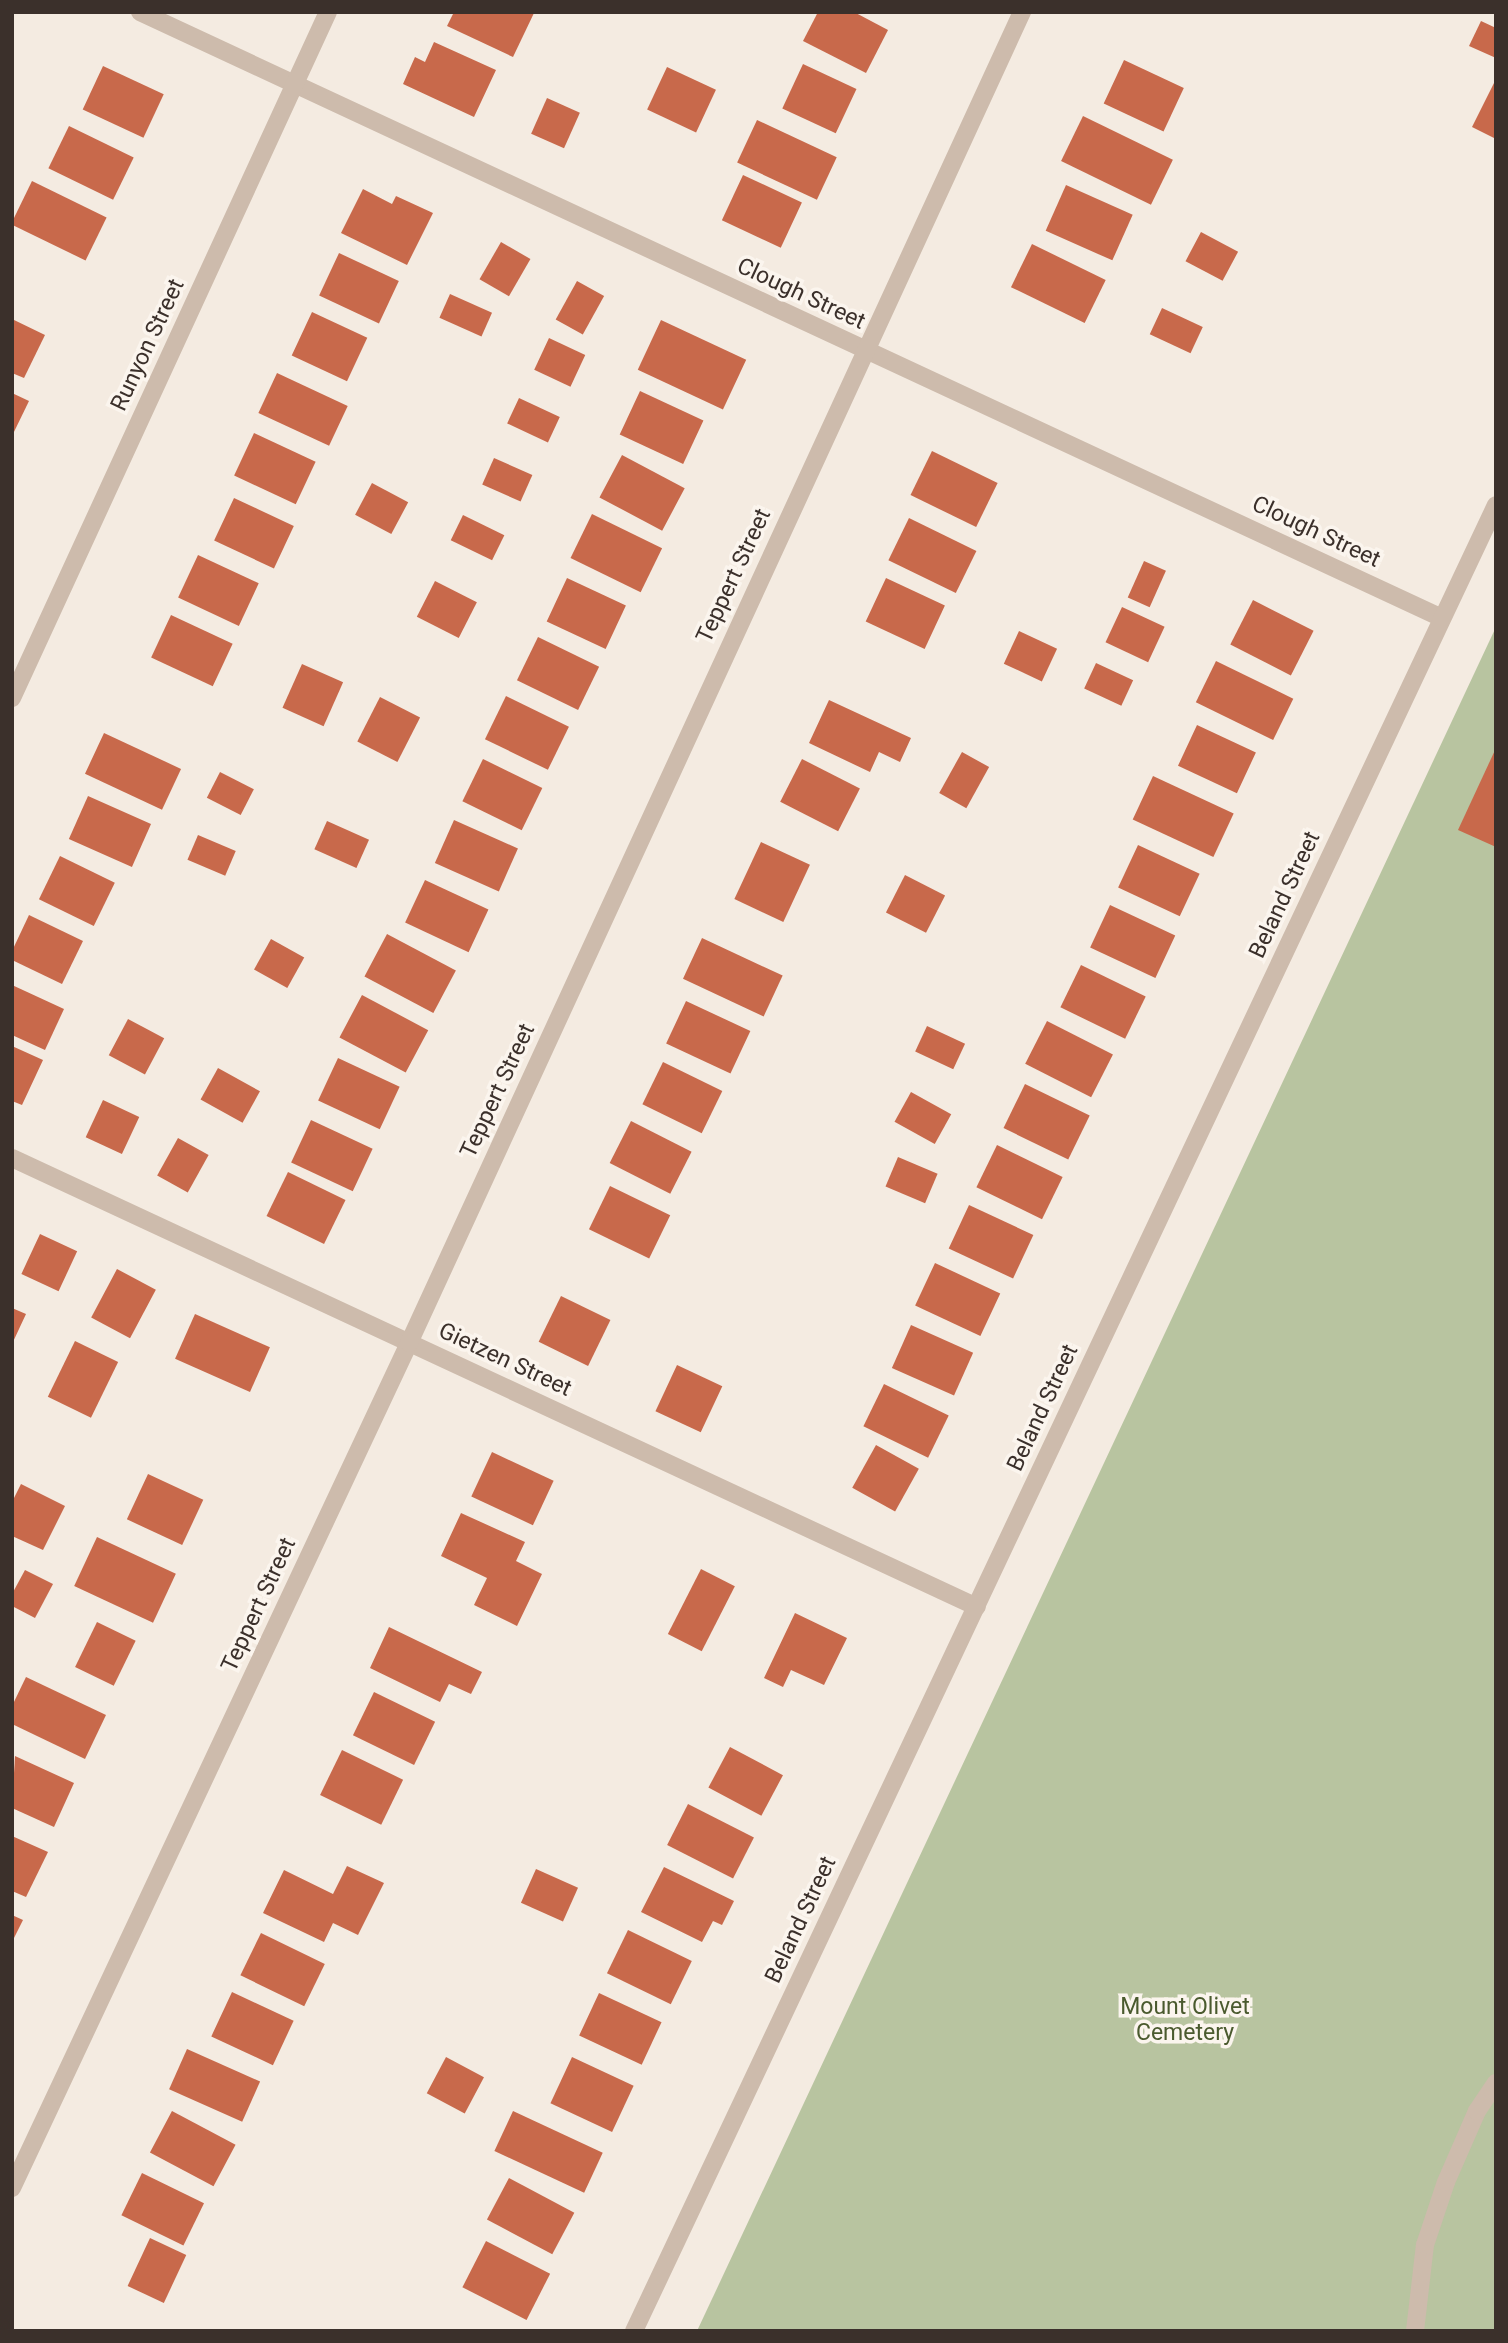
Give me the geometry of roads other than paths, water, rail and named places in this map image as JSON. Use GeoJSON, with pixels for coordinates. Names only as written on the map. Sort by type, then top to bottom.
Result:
{"type":"FeatureCollection","features":[{"type":"Feature","properties":{"kind":"street","name":"Clough Street"},"geometry":{"type":"LineString","coordinates":[[140,12],[1443,618]]}},
{"type":"Feature","properties":{"kind":"street","name":"Runyon Street"},"geometry":{"type":"LineString","coordinates":[[12,698],[328,12]]}},
{"type":"Feature","properties":{"kind":"street","name":"Teppert Street"},"geometry":{"type":"LineString","coordinates":[[12,2188],[409,1343],[1022,12]]}},
{"type":"Feature","properties":{"kind":"street","name":"Beland Street"},"geometry":{"type":"LineString","coordinates":[[634,2331],[1496,505]]}},
{"type":"Feature","properties":{"kind":"street","name":"Gietzen Street"},"geometry":{"type":"LineString","coordinates":[[12,1158],[977,1606]]}},
{"type":"Feature","properties":{"kind":"street"},"geometry":{"type":"LineString","coordinates":[[1415,2331],[1425,2245],[1477,2111],[1496,2083]]}},
{"type":"Feature","properties":{"kind":"park label","name":"Mount Olivet Cemetery"},"geometry":{"type":"Point","coordinates":[1185,2020]}}]}
